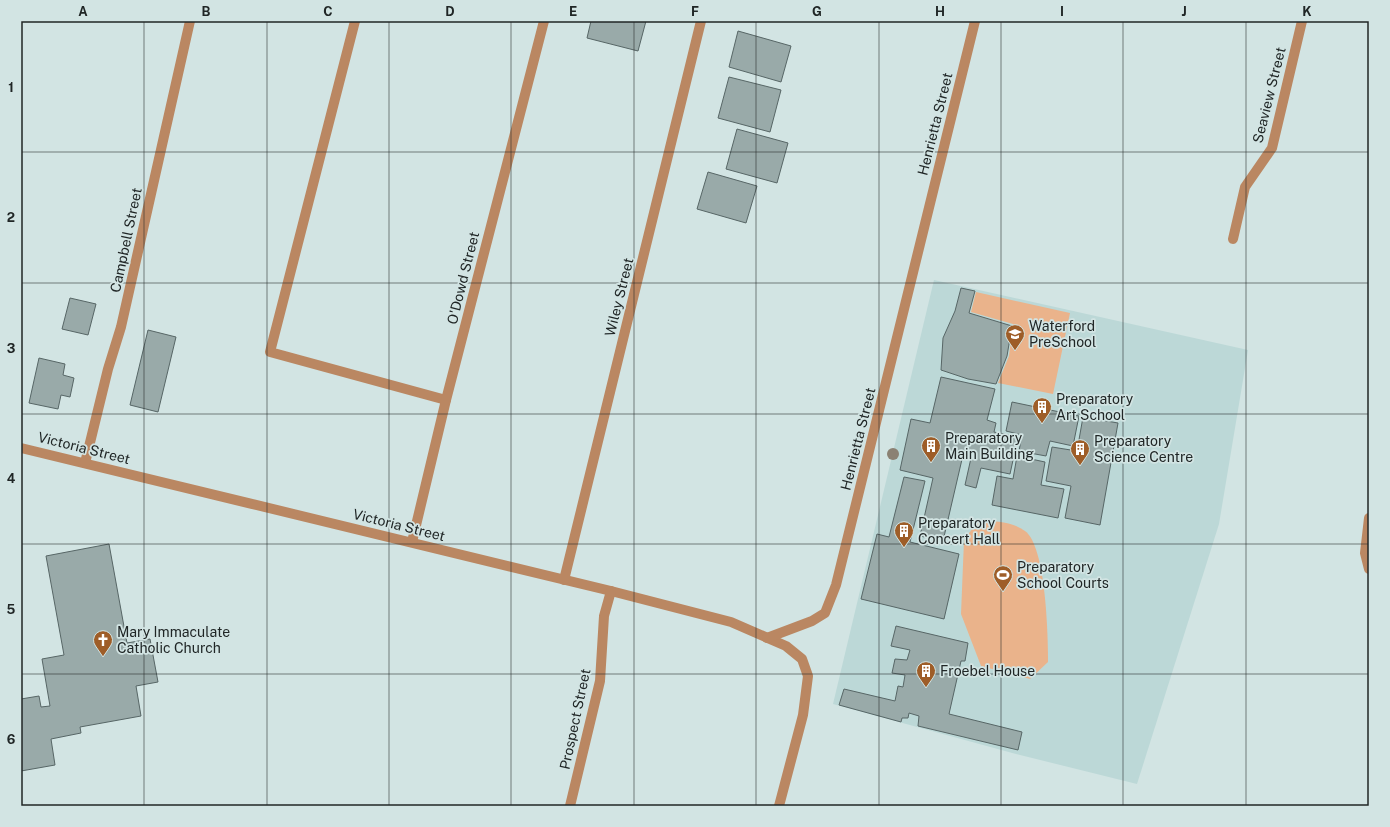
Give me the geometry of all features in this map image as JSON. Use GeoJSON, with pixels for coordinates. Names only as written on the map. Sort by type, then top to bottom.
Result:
{"type":"FeatureCollection","features":[{"type":"Feature","properties":{"kind":"street","name":"Campbell Street"},"geometry":{"type":"LineString","coordinates":[[85,463],[108,369],[121,327],[190,21]]}},
{"type":"Feature","properties":{"kind":"street"},"geometry":{"type":"LineString","coordinates":[[355,21],[270,352],[446,400]]}},
{"type":"Feature","properties":{"kind":"street","name":"O'Dowd Street"},"geometry":{"type":"LineString","coordinates":[[412,542],[446,400],[544,21]]}},
{"type":"Feature","properties":{"kind":"street","name":"Wiley Street"},"geometry":{"type":"LineString","coordinates":[[564,580],[701,21]]}},
{"type":"Feature","properties":{"kind":"street","name":"Henrietta Street"},"geometry":{"type":"LineString","coordinates":[[767,638],[805,624],[825,612],[836,585],[975,21]]}},
{"type":"Feature","properties":{"kind":"street","name":"Seaview Street"},"geometry":{"type":"LineString","coordinates":[[1233,239],[1245,187],[1272,148],[1302,21]]}},
{"type":"Feature","properties":{"kind":"street","name":"Victoria Street"},"geometry":{"type":"LineString","coordinates":[[21,448],[611,591],[731,622],[767,638]]}},
{"type":"Feature","properties":{"kind":"street"},"geometry":{"type":"LineString","coordinates":[[1368,523],[1366,554],[1369,569]]}},
{"type":"Feature","properties":{"kind":"street","name":"Prospect Street"},"geometry":{"type":"LineString","coordinates":[[570,806],[600,681],[604,616],[611,591]]}},
{"type":"Feature","properties":{"kind":"street"},"geometry":{"type":"LineString","coordinates":[[767,638],[786,646],[802,658],[808,676],[803,715],[779,806]]}},
{"type":"Feature","properties":{"kind":"shaded area"},"geometry":{"type":"Polygon","coordinates":[[[934,280],[1248,350],[1219,524],[1137,784],[1016,754],[833,704],[934,280]]]}},
{"type":"Feature","properties":{"kind":"shaded area"},"geometry":{"type":"Polygon","coordinates":[[[976,292],[1070,313],[1053,394],[998,383],[1009,356],[1013,324],[971,312],[976,292]]]}},
{"type":"Feature","properties":{"kind":"shaded area","name":"Preparatory School Courts"},"geometry":{"type":"Polygon","coordinates":[[[978,521],[1003,522],[1020,528],[1025,531],[1032,540],[1037,554],[1042,572],[1046,613],[1048,662],[1030,679],[981,666],[961,614],[964,540],[978,521]]]}},
{"type":"Feature","properties":{"kind":"building"},"geometry":{"type":"Polygon","coordinates":[[[591,21],[646,21],[638,51],[587,38],[591,21]]]}},
{"type":"Feature","properties":{"kind":"building"},"geometry":{"type":"Polygon","coordinates":[[[738,31],[791,46],[781,82],[729,67],[738,31]]]}},
{"type":"Feature","properties":{"kind":"building"},"geometry":{"type":"Polygon","coordinates":[[[729,77],[781,90],[770,132],[718,118],[729,77]]]}},
{"type":"Feature","properties":{"kind":"building"},"geometry":{"type":"Polygon","coordinates":[[[737,129],[788,143],[777,183],[726,169],[737,129]]]}},
{"type":"Feature","properties":{"kind":"building"},"geometry":{"type":"Polygon","coordinates":[[[708,172],[757,186],[746,223],[697,209],[708,172]]]}},
{"type":"Feature","properties":{"kind":"building","name":"Waterford PreSchool"},"geometry":{"type":"Polygon","coordinates":[[[961,288],[975,291],[969,313],[1012,326],[1007,356],[996,384],[968,379],[941,370],[943,338],[955,311],[961,288]]]}},
{"type":"Feature","properties":{"kind":"building"},"geometry":{"type":"Polygon","coordinates":[[[70,298],[96,304],[88,335],[62,329],[70,298]]]}},
{"type":"Feature","properties":{"kind":"building"},"geometry":{"type":"Polygon","coordinates":[[[148,330],[176,337],[158,412],[130,405],[148,330]]]}},
{"type":"Feature","properties":{"kind":"building"},"geometry":{"type":"Polygon","coordinates":[[[39,358],[65,364],[63,375],[74,378],[70,397],[61,395],[58,409],[29,403],[39,358]]]}},
{"type":"Feature","properties":{"kind":"building","name":"Preparatory Main Building"},"geometry":{"type":"Polygon","coordinates":[[[941,377],[995,389],[987,420],[996,423],[994,432],[1018,437],[1010,474],[981,468],[976,488],[965,485],[971,458],[963,455],[943,541],[920,536],[933,478],[900,470],[911,419],[930,423],[941,377]]]}},
{"type":"Feature","properties":{"kind":"building","name":"Preparatory Art School"},"geometry":{"type":"Polygon","coordinates":[[[1012,402],[1079,416],[1073,446],[1050,441],[1046,456],[1019,451],[1022,435],[1006,431],[1012,402]]]}},
{"type":"Feature","properties":{"kind":"building","name":"Preparatory Science Centre"},"geometry":{"type":"Polygon","coordinates":[[[1083,417],[1118,423],[1100,525],[1065,518],[1071,486],[1046,481],[1052,447],[1077,451],[1083,417]]]}},
{"type":"Feature","properties":{"kind":"building"},"geometry":{"type":"Polygon","coordinates":[[[1017,456],[1045,462],[1041,485],[1064,489],[1058,518],[992,505],[997,476],[1013,479],[1017,456]]]}},
{"type":"Feature","properties":{"kind":"building","name":"Preparatory Concert Hall"},"geometry":{"type":"Polygon","coordinates":[[[904,477],[925,481],[910,542],[959,554],[944,619],[861,599],[877,534],[889,537],[904,477]]]}},
{"type":"Feature","properties":{"kind":"building","name":"Mary Immaculate Catholic Church"},"geometry":{"type":"Polygon","coordinates":[[[109,544],[127,643],[150,639],[158,682],[136,686],[141,716],[80,727],[81,733],[51,739],[55,765],[21,771],[21,699],[39,696],[41,707],[50,706],[42,659],[64,655],[46,556],[109,544]]]}},
{"type":"Feature","properties":{"kind":"building","name":"Froebel House"},"geometry":{"type":"Polygon","coordinates":[[[896,626],[968,643],[965,661],[961,661],[949,714],[1022,732],[1018,750],[918,726],[919,716],[909,713],[908,718],[902,718],[901,722],[839,705],[844,689],[895,701],[898,686],[903,687],[905,675],[892,673],[895,659],[907,660],[910,650],[891,646],[896,626]]]}},
{"type":"Feature","properties":{"kind":"place","name":"Waterford PreSchool"},"geometry":{"type":"Point","coordinates":[1015,351]}},
{"type":"Feature","properties":{"kind":"place","name":"Preparatory Art School"},"geometry":{"type":"Point","coordinates":[1042,424]}},
{"type":"Feature","properties":{"kind":"place","name":"Preparatory Main Building"},"geometry":{"type":"Point","coordinates":[931,463]}},
{"type":"Feature","properties":{"kind":"place","name":"Preparatory Science Centre"},"geometry":{"type":"Point","coordinates":[1080,466]}},
{"type":"Feature","properties":{"kind":"place","name":"Preparatory Concert Hall"},"geometry":{"type":"Point","coordinates":[904,548]}},
{"type":"Feature","properties":{"kind":"place","name":"Preparatory School Courts"},"geometry":{"type":"Point","coordinates":[1003,592]}},
{"type":"Feature","properties":{"kind":"place","name":"Mary Immaculate Catholic Church"},"geometry":{"type":"Point","coordinates":[103,657]}},
{"type":"Feature","properties":{"kind":"place","name":"Froebel House"},"geometry":{"type":"Point","coordinates":[926,688]}}]}
